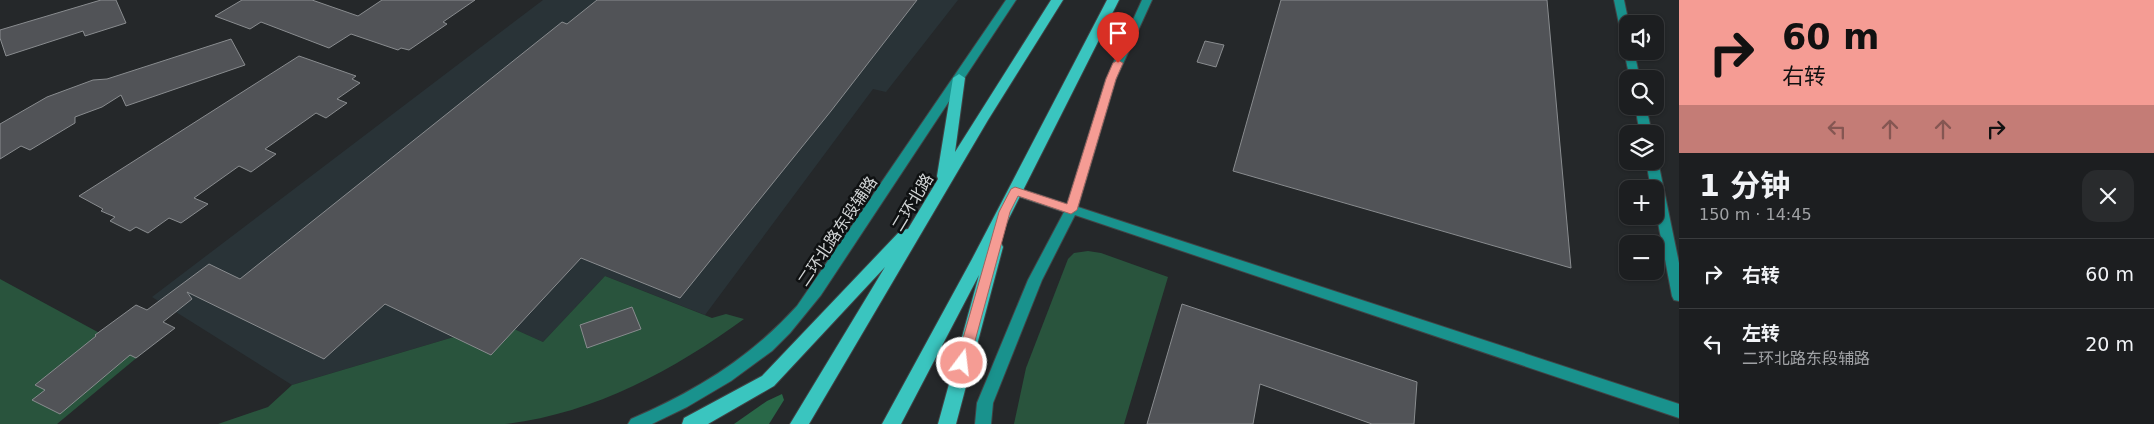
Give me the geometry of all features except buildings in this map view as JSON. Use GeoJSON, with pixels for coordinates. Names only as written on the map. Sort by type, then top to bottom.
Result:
{"type":"FeatureCollection","features":[{"type":"Feature","properties":{"kind":"highway","name":"二环北路"},"geometry":{"type":"LineString","coordinates":[[799,424],[981,120],[1057,0]]}},
{"type":"Feature","properties":{"kind":"highway"},"geometry":{"type":"LineString","coordinates":[[891,424],[1005,212],[1113,0]]}},
{"type":"Feature","properties":{"kind":"highway"},"geometry":{"type":"LineString","coordinates":[[943,185],[959,78]]}},
{"type":"Feature","properties":{"kind":"highway"},"geometry":{"type":"LineString","coordinates":[[947,424],[977,307],[1005,212]]}},
{"type":"Feature","properties":{"kind":"highway"},"geometry":{"type":"LineString","coordinates":[[691,424],[768,381],[926,213]]}},
{"type":"Feature","properties":{"kind":"main road","name":"二环北路东段辅路"},"geometry":{"type":"LineString","coordinates":[[636,424],[676,407],[726,378],[769,344],[802,310],[1011,0]]}},
{"type":"Feature","properties":{"kind":"main road"},"geometry":{"type":"LineString","coordinates":[[983,424],[986,403],[1035,280],[1071,210],[1111,79],[1147,0]]}},
{"type":"Feature","properties":{"kind":"main road"},"geometry":{"type":"LineString","coordinates":[[1619,0],[1622,15]]}},
{"type":"Feature","properties":{"kind":"main road"},"geometry":{"type":"LineString","coordinates":[[1654,170],[1679,296]]}},
{"type":"Feature","properties":{"kind":"main road"},"geometry":{"type":"LineString","coordinates":[[1015,191],[1679,411]]}},
{"type":"Feature","properties":{"kind":"shaded area"},"geometry":{"type":"Polygon","coordinates":[[[543,0],[958,0],[886,92],[873,89],[705,315],[605,276],[543,342],[501,323],[292,385],[152,297],[543,0]]]}},
{"type":"Feature","properties":{"kind":"green space"},"geometry":{"type":"Polygon","coordinates":[[[1088,251],[1101,253],[1168,277],[1124,424],[1014,424],[1026,368],[1068,259],[1074,253],[1088,251]]]}},
{"type":"Feature","properties":{"kind":"green space"},"geometry":{"type":"Polygon","coordinates":[[[605,276],[712,318],[726,314],[744,319],[690,356],[631,387],[570,411],[538,419],[505,424],[218,424],[268,407],[292,385],[501,323],[543,342],[605,276]]]}},
{"type":"Feature","properties":{"kind":"green space"},"geometry":{"type":"Polygon","coordinates":[[[0,279],[140,355],[57,424],[0,424],[0,279]]]}},
{"type":"Feature","properties":{"kind":"green space"},"geometry":{"type":"Polygon","coordinates":[[[782,394],[784,400],[769,424],[734,424],[767,401],[782,394]]]}},
{"type":"Feature","properties":{"kind":"route"},"geometry":{"type":"LineString","coordinates":[[962,363],[1005,212],[1015,191],[1071,210],[1111,79],[1118,63]]}}]}
